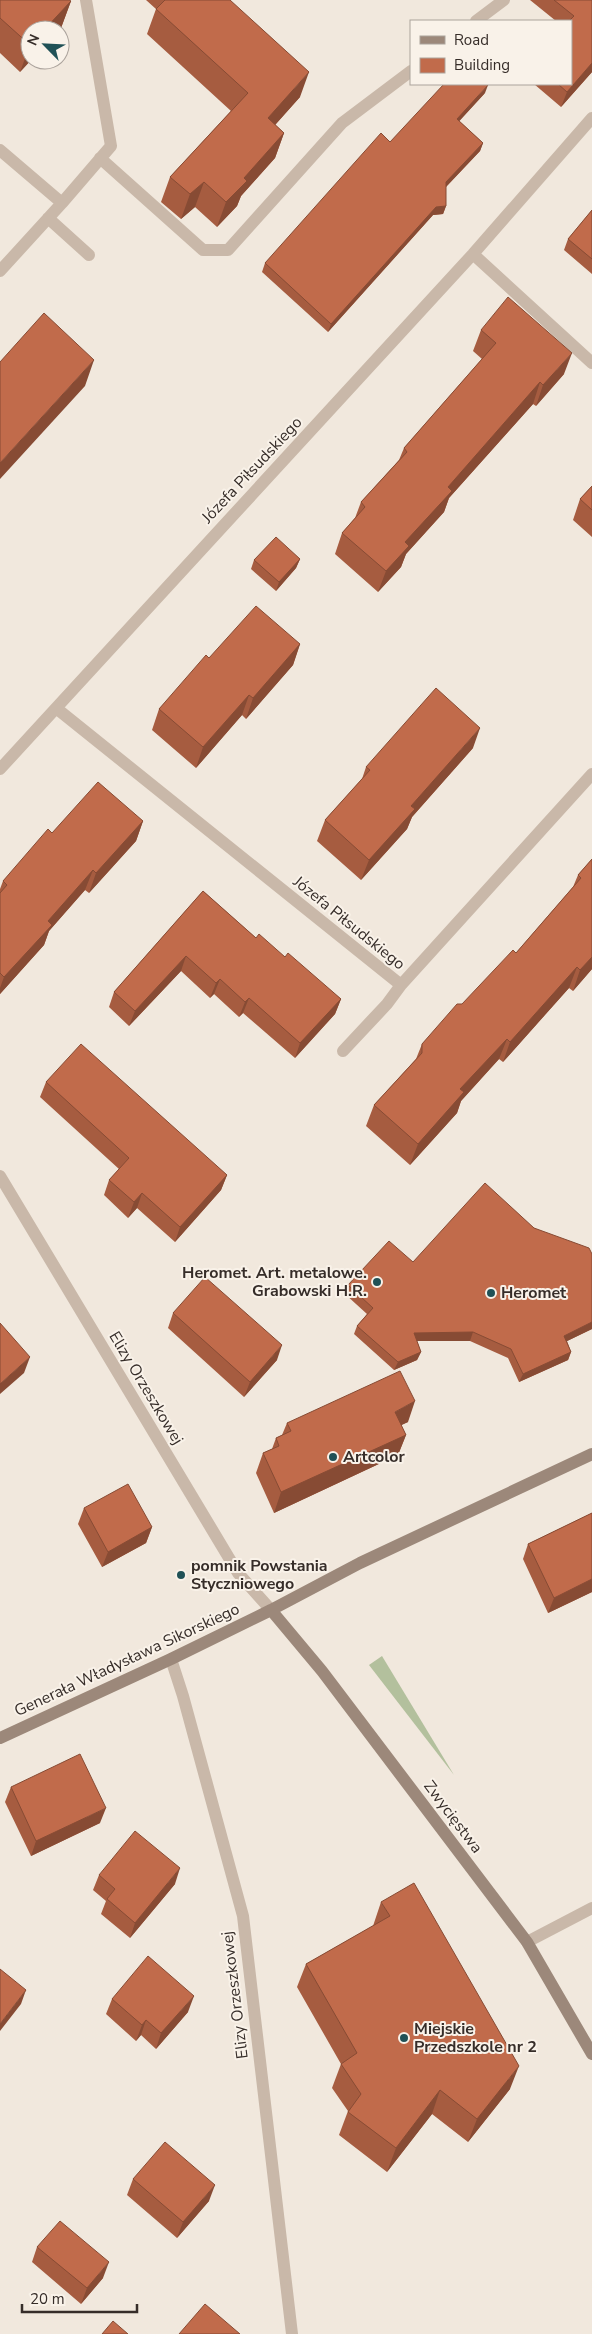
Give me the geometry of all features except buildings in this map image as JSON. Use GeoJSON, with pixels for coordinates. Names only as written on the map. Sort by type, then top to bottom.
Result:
{"type":"FeatureCollection","features":[{"type":"Feature","properties":{"kind":"street"},"geometry":{"type":"LineString","coordinates":[[0,271],[111,146],[86,0]]}},
{"type":"Feature","properties":{"kind":"street"},"geometry":{"type":"LineString","coordinates":[[477,20],[504,0]]}},
{"type":"Feature","properties":{"kind":"street"},"geometry":{"type":"LineString","coordinates":[[100,158],[203,250],[228,250],[342,123],[410,72]]}},
{"type":"Feature","properties":{"kind":"street","name":"Józefa Piłsudskiego"},"geometry":{"type":"LineString","coordinates":[[0,769],[473,254],[592,118]]}},
{"type":"Feature","properties":{"kind":"street"},"geometry":{"type":"LineString","coordinates":[[0,150],[62,203]]}},
{"type":"Feature","properties":{"kind":"street"},"geometry":{"type":"LineString","coordinates":[[48,218],[89,255]]}},
{"type":"Feature","properties":{"kind":"street"},"geometry":{"type":"LineString","coordinates":[[473,254],[592,363]]}},
{"type":"Feature","properties":{"kind":"street","name":"Józefa Piłsudskiego"},"geometry":{"type":"LineString","coordinates":[[56,708],[401,986],[592,774]]}},
{"type":"Feature","properties":{"kind":"street"},"geometry":{"type":"LineString","coordinates":[[343,1051],[387,1004],[401,986]]}},
{"type":"Feature","properties":{"kind":"street","name":"Elizy Orzeszkowej"},"geometry":{"type":"LineString","coordinates":[[0,1176],[238,1573],[271,1610]]}},
{"type":"Feature","properties":{"kind":"street","name":"Generała Władysława Sikorskiego"},"geometry":{"type":"LineString","coordinates":[[0,1738],[171,1660],[360,1563],[592,1454]]}},
{"type":"Feature","properties":{"kind":"street","name":"Zwycięstwa"},"geometry":{"type":"LineString","coordinates":[[271,1610],[322,1671],[527,1942],[592,2054]]}},
{"type":"Feature","properties":{"kind":"street","name":"Elizy Orzeszkowej"},"geometry":{"type":"LineString","coordinates":[[171,1660],[183,1696],[243,1916],[292,2334]]}},
{"type":"Feature","properties":{"kind":"street"},"geometry":{"type":"LineString","coordinates":[[527,1942],[592,1908]]}},
{"type":"Feature","properties":{"kind":"green space"},"geometry":{"type":"Polygon","coordinates":[[[382,1656],[454,1775],[369,1665],[382,1656]]]}},
{"type":"Feature","properties":{"kind":"place","name":"Heromet. Art. metalowe. Grabowski H.R."},"geometry":{"type":"Point","coordinates":[377,1282]}},
{"type":"Feature","properties":{"kind":"place","name":"Heromet"},"geometry":{"type":"Point","coordinates":[491,1293]}},
{"type":"Feature","properties":{"kind":"place","name":"Artcolor"},"geometry":{"type":"Point","coordinates":[333,1457]}},
{"type":"Feature","properties":{"kind":"place","name":"pomnik Powstania Styczniowego"},"geometry":{"type":"Point","coordinates":[181,1575]}},
{"type":"Feature","properties":{"kind":"place","name":"Miejskie Przedszkole nr 2"},"geometry":{"type":"Point","coordinates":[404,2038]}}]}
